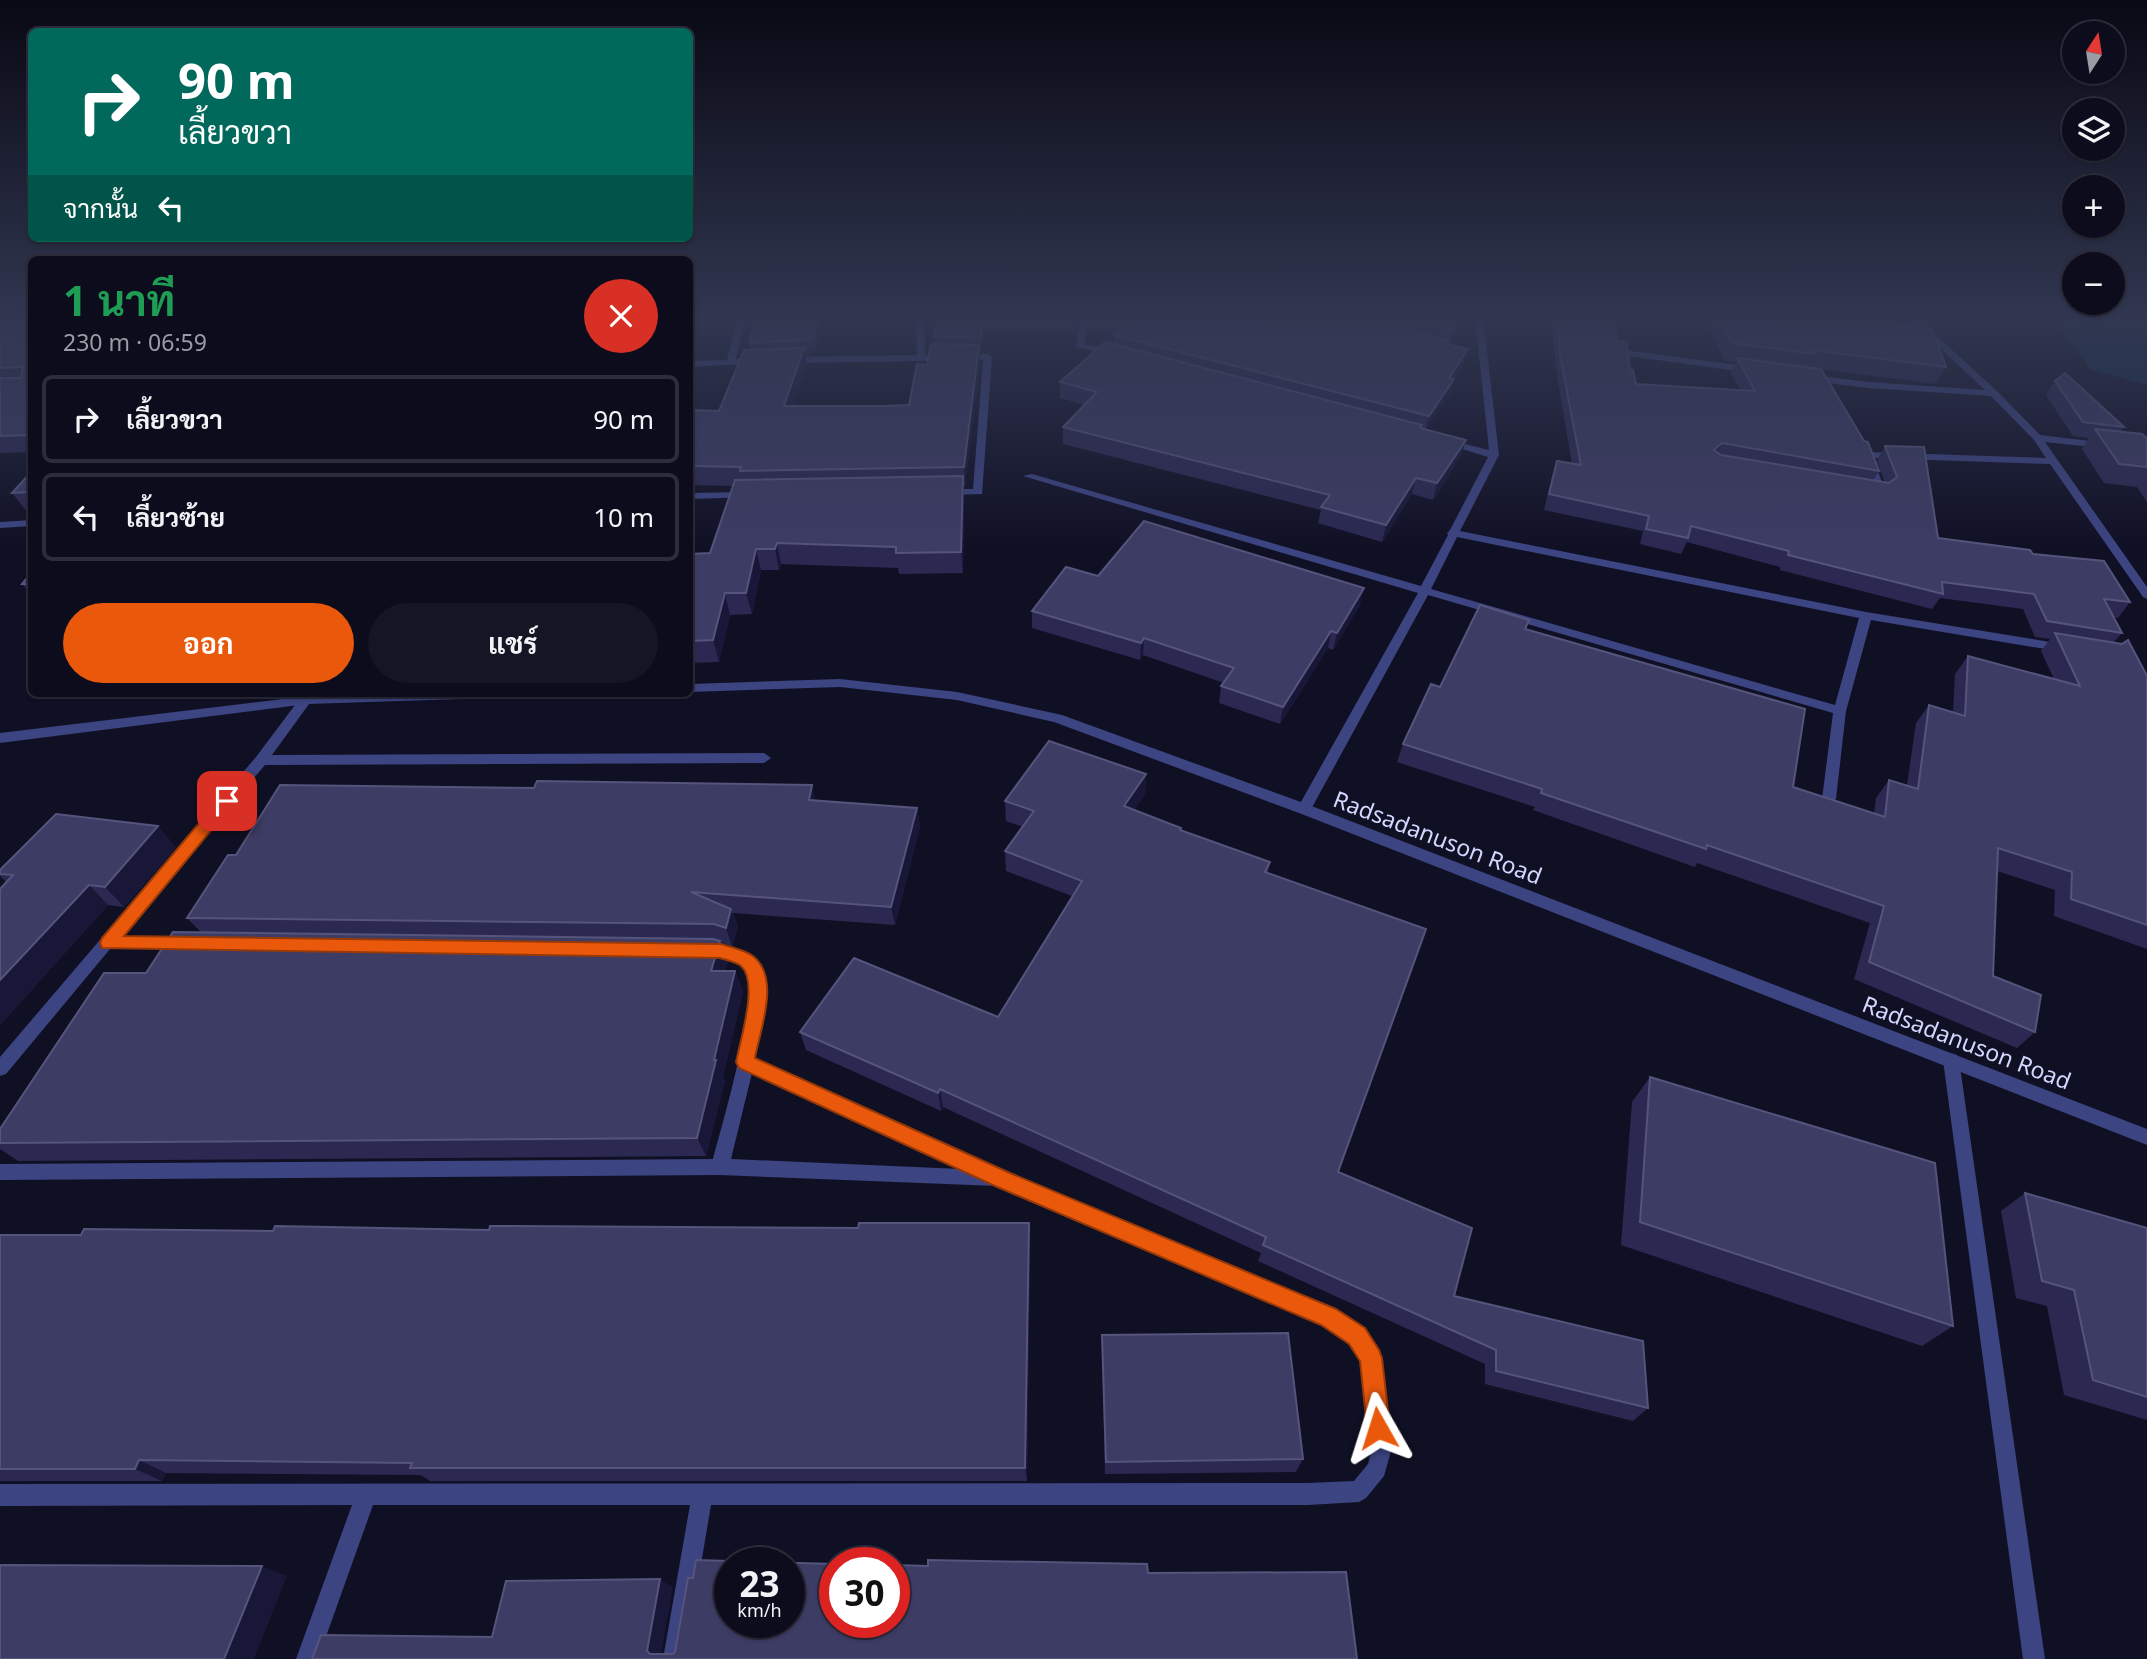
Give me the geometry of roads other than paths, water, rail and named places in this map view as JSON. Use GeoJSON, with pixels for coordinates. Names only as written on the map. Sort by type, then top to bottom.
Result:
{"type":"FeatureCollection","features":[{"type":"Feature","properties":{"kind":"street"},"geometry":{"type":"LineString","coordinates":[[937,492],[978,492],[985,394]]}},
{"type":"Feature","properties":{"kind":"street"},"geometry":{"type":"LineString","coordinates":[[1304,809],[1425,590],[1494,455],[1488,394]]}},
{"type":"Feature","properties":{"kind":"street"},"geometry":{"type":"LineString","coordinates":[[1995,394],[2038,438],[2146,593]]}},
{"type":"Feature","properties":{"kind":"street"},"geometry":{"type":"LineString","coordinates":[[2038,438],[2120,447]]}},
{"type":"Feature","properties":{"kind":"street"},"geometry":{"type":"LineString","coordinates":[[1441,441],[1494,455]]}},
{"type":"Feature","properties":{"kind":"street"},"geometry":{"type":"LineString","coordinates":[[1868,491],[1881,493],[1867,455],[2053,461]]}},
{"type":"Feature","properties":{"kind":"street"},"geometry":{"type":"LineString","coordinates":[[1028,476],[1840,711]]}},
{"type":"Feature","properties":{"kind":"street"},"geometry":{"type":"LineString","coordinates":[[693,496],[758,495]]}},
{"type":"Feature","properties":{"kind":"street"},"geometry":{"type":"LineString","coordinates":[[0,525],[28,523]]}},
{"type":"Feature","properties":{"kind":"street"},"geometry":{"type":"LineString","coordinates":[[1452,533],[1866,616],[2081,650]]}},
{"type":"Feature","properties":{"kind":"street"},"geometry":{"type":"LineString","coordinates":[[1829,799],[1840,711],[1866,616]]}},
{"type":"Feature","properties":{"kind":"street","name":"Radsadanuson Road"},"geometry":{"type":"LineString","coordinates":[[693,688],[839,683],[957,696],[1057,718],[1304,809],[2147,1137]]}},
{"type":"Feature","properties":{"kind":"street"},"geometry":{"type":"LineString","coordinates":[[0,738],[302,697]]}},
{"type":"Feature","properties":{"kind":"street"},"geometry":{"type":"LineString","coordinates":[[0,1069],[261,760],[308,697]]}},
{"type":"Feature","properties":{"kind":"street"},"geometry":{"type":"LineString","coordinates":[[261,760],[764,758]]}},
{"type":"Feature","properties":{"kind":"street"},"geometry":{"type":"LineString","coordinates":[[108,943],[206,944]]}},
{"type":"Feature","properties":{"kind":"street"},"geometry":{"type":"LineString","coordinates":[[693,950],[721,951],[746,961],[755,972],[759,990],[720,1167]]}},
{"type":"Feature","properties":{"kind":"street"},"geometry":{"type":"LineString","coordinates":[[1951,1060],[2034,1659]]}},
{"type":"Feature","properties":{"kind":"street"},"geometry":{"type":"LineString","coordinates":[[0,1495],[1308,1494],[1359,1491],[1377,1469],[1381,1451],[1371,1358],[1357,1336],[1328,1317],[1002,1180],[745,1062]]}},
{"type":"Feature","properties":{"kind":"street"},"geometry":{"type":"LineString","coordinates":[[0,1172],[720,1167],[1002,1180]]}},
{"type":"Feature","properties":{"kind":"street"},"geometry":{"type":"LineString","coordinates":[[674,1659],[702,1495]]}},
{"type":"Feature","properties":{"kind":"street"},"geometry":{"type":"LineString","coordinates":[[307,1659],[366,1496]]}}]}
